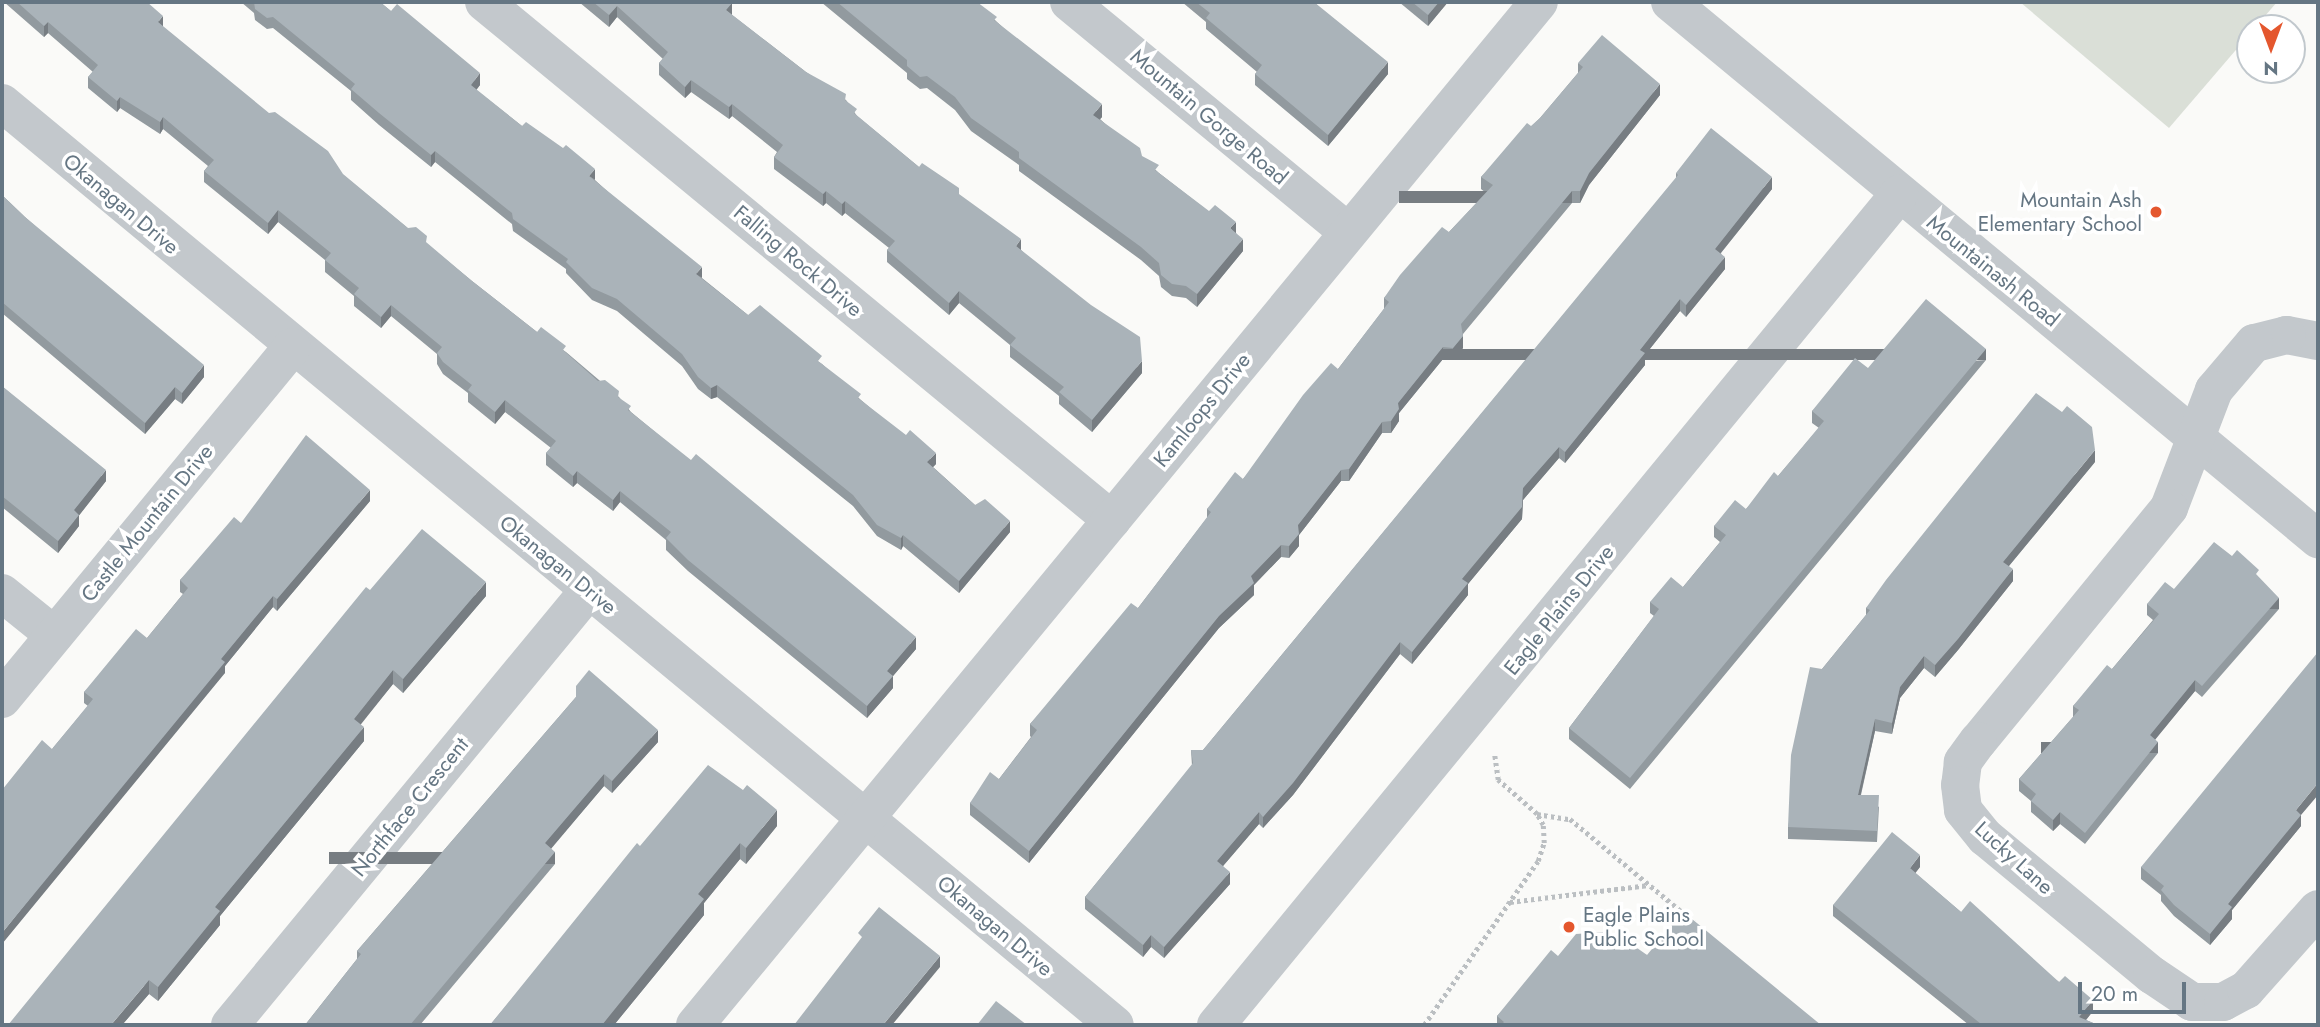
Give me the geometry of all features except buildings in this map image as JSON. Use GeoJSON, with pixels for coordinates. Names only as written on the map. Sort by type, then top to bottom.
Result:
{"type":"FeatureCollection","features":[{"type":"Feature","properties":{"kind":"street","name":"Falling Rock Drive"},"geometry":{"type":"LineString","coordinates":[[484,2],[1112,520]]}},
{"type":"Feature","properties":{"kind":"street","name":"Mountain Gorge Road"},"geometry":{"type":"LineString","coordinates":[[1069,2],[1348,232]]}},
{"type":"Feature","properties":{"kind":"street","name":"Kamloops Drive"},"geometry":{"type":"LineString","coordinates":[[865,819],[1539,2]]}},
{"type":"Feature","properties":{"kind":"street","name":"Mountainash Road"},"geometry":{"type":"LineString","coordinates":[[1670,2],[2318,539]]}},
{"type":"Feature","properties":{"kind":"street","name":"Okanagan Drive"},"geometry":{"type":"LineString","coordinates":[[2,103],[292,347],[1115,1025]]}},
{"type":"Feature","properties":{"kind":"street","name":"Eagle Plains Drive"},"geometry":{"type":"LineString","coordinates":[[1216,1025],[1899,194]]}},
{"type":"Feature","properties":{"kind":"street","name":"Lucky Lane"},"geometry":{"type":"LineString","coordinates":[[2318,341],[2287,335],[2253,343],[2214,390],[2169,508],[1963,762],[1963,810],[1985,837],[2152,975],[2192,1002],[2223,1002],[2246,990],[2270,969],[2318,909]]}},
{"type":"Feature","properties":{"kind":"street","name":"Castle Mountain Drive"},"geometry":{"type":"LineString","coordinates":[[2,699],[292,347]]}},
{"type":"Feature","properties":{"kind":"street","name":"Northface Crescent"},"geometry":{"type":"LineString","coordinates":[[230,1025],[589,590]]}},
{"type":"Feature","properties":{"kind":"street"},"geometry":{"type":"LineString","coordinates":[[2,593],[54,635]]}},
{"type":"Feature","properties":{"kind":"street"},"geometry":{"type":"LineString","coordinates":[[695,1025],[865,819]]}},
{"type":"Feature","properties":{"kind":"path"},"geometry":{"type":"LineString","coordinates":[[1424,1025],[1538,861],[1544,843],[1543,825],[1536,814],[1498,780],[1494,753]]}},
{"type":"Feature","properties":{"kind":"path"},"geometry":{"type":"LineString","coordinates":[[1536,814],[1570,819],[1703,929]]}},
{"type":"Feature","properties":{"kind":"path"},"geometry":{"type":"LineString","coordinates":[[1510,902],[1650,885]]}},
{"type":"Feature","properties":{"kind":"path"},"geometry":{"type":"LineString","coordinates":[[1429,1018],[1430,1025]]}},
{"type":"Feature","properties":{"kind":"shaded area"},"geometry":{"type":"Polygon","coordinates":[[[2020,2],[2277,2],[2267,14],[2236,14],[2236,50],[2169,128],[2020,2]]]}},
{"type":"Feature","properties":{"kind":"place","name":"Mountain Ash Elementary School"},"geometry":{"type":"Point","coordinates":[2156,212]}},
{"type":"Feature","properties":{"kind":"place","name":"Eagle Plains Public School"},"geometry":{"type":"Point","coordinates":[1569,927]}}]}
